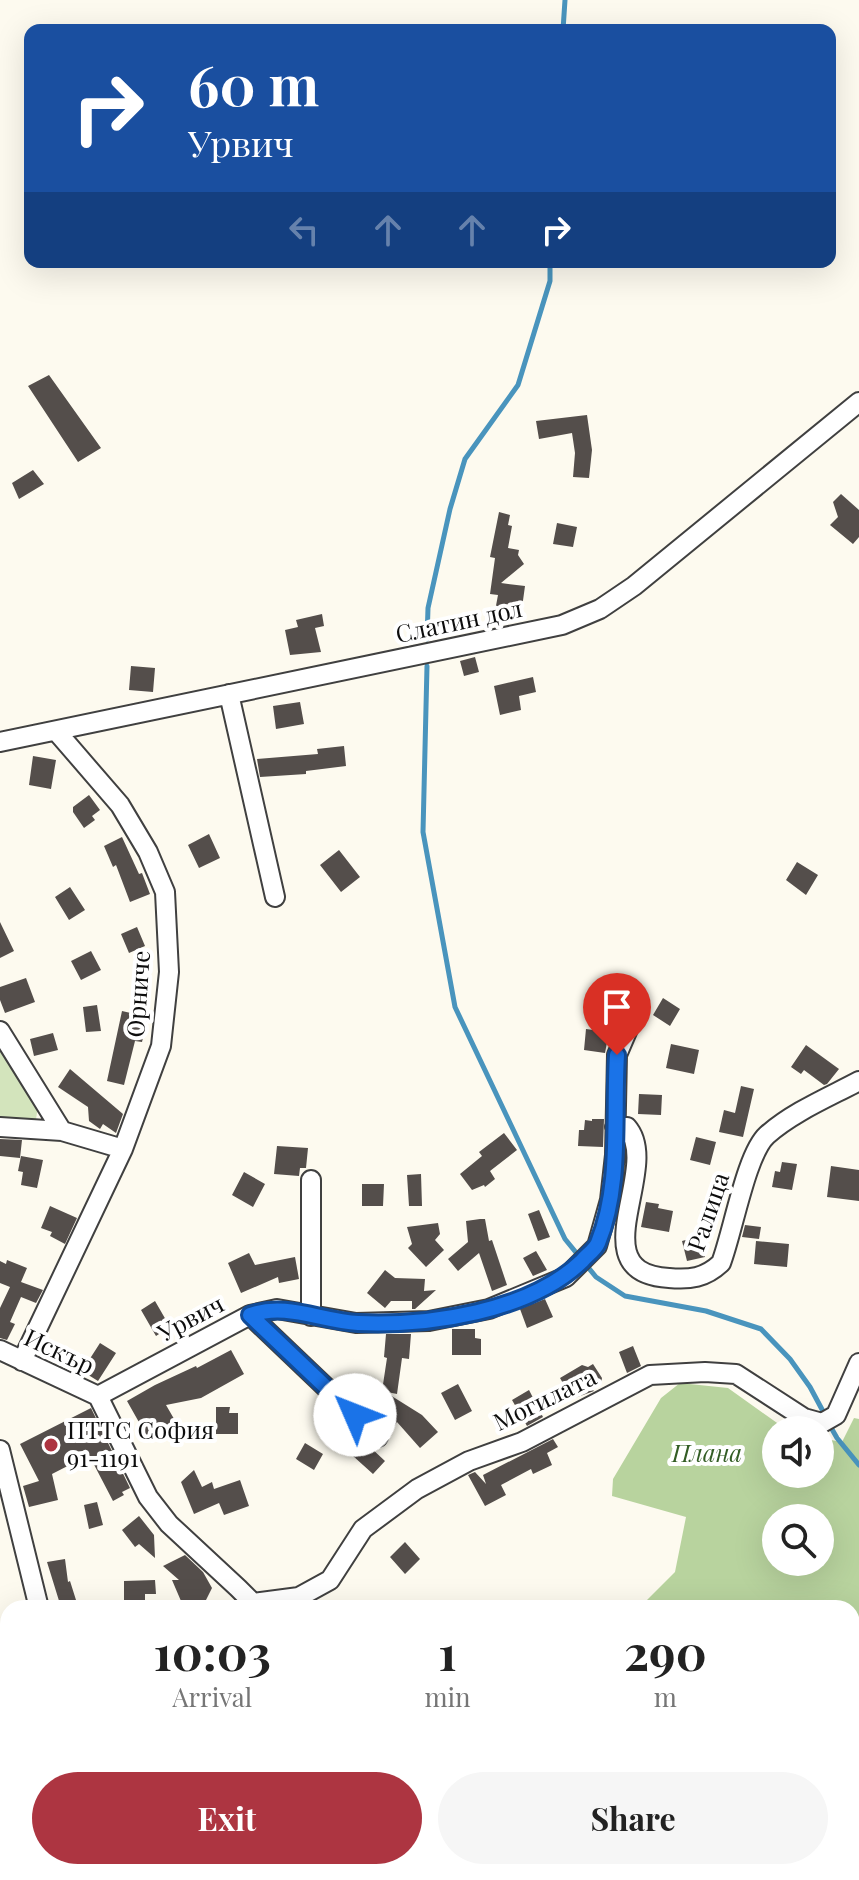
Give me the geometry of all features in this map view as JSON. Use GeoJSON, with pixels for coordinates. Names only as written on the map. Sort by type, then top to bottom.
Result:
{"type":"FeatureCollection","features":[{"type":"Feature","properties":{"kind":"street","name":"Слатин дол"},"geometry":{"type":"LineString","coordinates":[[0,742],[562,625],[600,609],[634,586],[859,402]]}},
{"type":"Feature","properties":{"kind":"street"},"geometry":{"type":"LineString","coordinates":[[229,694],[275,897]]}},
{"type":"Feature","properties":{"kind":"street","name":"Орниче"},"geometry":{"type":"LineString","coordinates":[[22,1361],[123,1149],[161,1046],[169,972],[165,892],[148,852],[120,805],[57,732]]}},
{"type":"Feature","properties":{"kind":"street","name":"Урвич"},"geometry":{"type":"LineString","coordinates":[[98,1396],[250,1315],[277,1309],[356,1323],[429,1321],[489,1309],[566,1277],[597,1246],[610,1200],[617,1055],[629,1027]]}},
{"type":"Feature","properties":{"kind":"street"},"geometry":{"type":"LineString","coordinates":[[0,1031],[62,1131]]}},
{"type":"Feature","properties":{"kind":"street","name":"Ралица"},"geometry":{"type":"LineString","coordinates":[[615,1127],[627,1127],[633,1134],[636,1151],[624,1240],[631,1261],[642,1273],[657,1278],[691,1280],[711,1272],[721,1263],[752,1157],[766,1136],[793,1117],[859,1081]]}},
{"type":"Feature","properties":{"kind":"street"},"geometry":{"type":"LineString","coordinates":[[0,1127],[62,1131],[123,1149]]}},
{"type":"Feature","properties":{"kind":"street"},"geometry":{"type":"LineString","coordinates":[[311,1180],[311,1316]]}},
{"type":"Feature","properties":{"kind":"street"},"geometry":{"type":"LineString","coordinates":[[250,1315],[378,1437]]}},
{"type":"Feature","properties":{"kind":"street","name":"Искър"},"geometry":{"type":"LineString","coordinates":[[0,1350],[98,1396]]}},
{"type":"Feature","properties":{"kind":"street","name":"Могилата"},"geometry":{"type":"LineString","coordinates":[[284,1600],[299,1597],[330,1580],[363,1529],[417,1489],[469,1461],[522,1442],[650,1375],[736,1374],[804,1418],[822,1423],[836,1415],[859,1363]]}},
{"type":"Feature","properties":{"kind":"street"},"geometry":{"type":"LineString","coordinates":[[98,1396],[148,1497],[169,1524],[248,1600]]}},
{"type":"Feature","properties":{"kind":"street"},"geometry":{"type":"LineString","coordinates":[[0,1450],[37,1600]]}},
{"type":"Feature","properties":{"kind":"green space"},"geometry":{"type":"Polygon","coordinates":[[[0,1038],[39,1101],[36,1119],[0,1118],[0,1038]]]}},
{"type":"Feature","properties":{"kind":"green space","name":"Плана"},"geometry":{"type":"Polygon","coordinates":[[[680,1383],[728,1388],[767,1416],[762,1416],[762,1488],[834,1488],[834,1441],[842,1442],[854,1418],[859,1419],[859,1600],[647,1600],[675,1572],[686,1517],[612,1496],[613,1479],[661,1398],[680,1383]]]}},
{"type":"Feature","properties":{"kind":"building"},"geometry":{"type":"Polygon","coordinates":[[[49,375],[101,448],[78,462],[28,386],[49,375]]]}},
{"type":"Feature","properties":{"kind":"building"},"geometry":{"type":"Polygon","coordinates":[[[587,415],[592,450],[589,478],[573,477],[575,453],[572,433],[539,439],[536,421],[587,415]]]}},
{"type":"Feature","properties":{"kind":"building"},"geometry":{"type":"Polygon","coordinates":[[[33,470],[44,484],[19,499],[12,483],[33,470]]]}},
{"type":"Feature","properties":{"kind":"building"},"geometry":{"type":"Polygon","coordinates":[[[841,494],[859,510],[859,537],[853,544],[830,525],[838,517],[833,502],[841,494]]]}},
{"type":"Feature","properties":{"kind":"building"},"geometry":{"type":"Polygon","coordinates":[[[499,512],[510,515],[508,525],[512,526],[508,548],[519,550],[518,555],[524,564],[501,583],[525,586],[521,615],[495,611],[498,595],[490,594],[495,558],[490,557],[499,512]]]}},
{"type":"Feature","properties":{"kind":"building"},"geometry":{"type":"Polygon","coordinates":[[[557,523],[577,527],[573,547],[553,544],[557,523]]]}},
{"type":"Feature","properties":{"kind":"building"},"geometry":{"type":"Polygon","coordinates":[[[322,614],[324,626],[315,628],[321,652],[290,655],[285,630],[298,627],[296,620],[322,614]]]}},
{"type":"Feature","properties":{"kind":"building"},"geometry":{"type":"Polygon","coordinates":[[[475,657],[479,672],[464,676],[460,661],[475,657]]]}},
{"type":"Feature","properties":{"kind":"building"},"geometry":{"type":"Polygon","coordinates":[[[131,666],[155,668],[153,692],[129,690],[131,666]]]}},
{"type":"Feature","properties":{"kind":"building"},"geometry":{"type":"Polygon","coordinates":[[[533,677],[536,692],[519,696],[521,710],[500,715],[494,686],[533,677]]]}},
{"type":"Feature","properties":{"kind":"building"},"geometry":{"type":"Polygon","coordinates":[[[300,702],[304,724],[276,729],[273,706],[300,702]]]}},
{"type":"Feature","properties":{"kind":"building"},"geometry":{"type":"Polygon","coordinates":[[[344,746],[346,766],[306,771],[306,774],[260,777],[257,759],[318,754],[317,749],[344,746]]]}},
{"type":"Feature","properties":{"kind":"building"},"geometry":{"type":"Polygon","coordinates":[[[33,756],[56,760],[51,789],[29,785],[33,756]]]}},
{"type":"Feature","properties":{"kind":"building"},"geometry":{"type":"Polygon","coordinates":[[[89,795],[100,810],[92,816],[95,820],[84,828],[73,807],[89,795]]]}},
{"type":"Feature","properties":{"kind":"building"},"geometry":{"type":"Polygon","coordinates":[[[209,834],[220,858],[199,868],[188,845],[209,834]]]}},
{"type":"Feature","properties":{"kind":"building"},"geometry":{"type":"Polygon","coordinates":[[[122,837],[150,894],[130,902],[116,865],[113,867],[104,846],[122,837]]]}},
{"type":"Feature","properties":{"kind":"building"},"geometry":{"type":"Polygon","coordinates":[[[339,850],[360,877],[341,892],[320,865],[339,850]]]}},
{"type":"Feature","properties":{"kind":"building"},"geometry":{"type":"Polygon","coordinates":[[[797,862],[818,875],[806,895],[786,880],[797,862]]]}},
{"type":"Feature","properties":{"kind":"building"},"geometry":{"type":"Polygon","coordinates":[[[70,887],[85,910],[69,920],[55,897],[70,887]]]}},
{"type":"Feature","properties":{"kind":"building"},"geometry":{"type":"Polygon","coordinates":[[[0,922],[14,951],[0,958],[0,922]]]}},
{"type":"Feature","properties":{"kind":"building"},"geometry":{"type":"Polygon","coordinates":[[[137,927],[145,946],[129,953],[121,934],[137,927]]]}},
{"type":"Feature","properties":{"kind":"building"},"geometry":{"type":"Polygon","coordinates":[[[91,951],[101,970],[81,980],[71,961],[91,951]]]}},
{"type":"Feature","properties":{"kind":"building"},"geometry":{"type":"Polygon","coordinates":[[[26,978],[35,1002],[5,1013],[0,1000],[0,987],[26,978]]]}},
{"type":"Feature","properties":{"kind":"building"},"geometry":{"type":"Polygon","coordinates":[[[663,998],[680,1009],[670,1026],[653,1015],[663,998]]]}},
{"type":"Feature","properties":{"kind":"building"},"geometry":{"type":"Polygon","coordinates":[[[97,1005],[101,1031],[86,1032],[83,1007],[97,1005]]]}},
{"type":"Feature","properties":{"kind":"building"},"geometry":{"type":"Polygon","coordinates":[[[122,1011],[148,1017],[142,1042],[135,1041],[124,1085],[107,1081],[122,1011]]]}},
{"type":"Feature","properties":{"kind":"building"},"geometry":{"type":"Polygon","coordinates":[[[586,1029],[609,1032],[605,1053],[584,1050],[586,1029]]]}},
{"type":"Feature","properties":{"kind":"building"},"geometry":{"type":"Polygon","coordinates":[[[53,1033],[58,1050],[34,1056],[30,1039],[53,1033]]]}},
{"type":"Feature","properties":{"kind":"building"},"geometry":{"type":"Polygon","coordinates":[[[671,1044],[699,1050],[694,1074],[666,1068],[671,1044]]]}},
{"type":"Feature","properties":{"kind":"building"},"geometry":{"type":"Polygon","coordinates":[[[806,1045],[839,1069],[827,1084],[824,1085],[804,1070],[801,1074],[791,1067],[806,1045]]]}},
{"type":"Feature","properties":{"kind":"building"},"geometry":{"type":"Polygon","coordinates":[[[70,1069],[123,1114],[116,1133],[103,1124],[100,1129],[89,1121],[88,1107],[58,1087],[70,1069]]]}},
{"type":"Feature","properties":{"kind":"building"},"geometry":{"type":"Polygon","coordinates":[[[741,1086],[754,1089],[743,1137],[719,1132],[724,1110],[735,1113],[741,1086]]]}},
{"type":"Feature","properties":{"kind":"building"},"geometry":{"type":"Polygon","coordinates":[[[639,1094],[662,1095],[661,1115],[638,1114],[639,1094]]]}},
{"type":"Feature","properties":{"kind":"building"},"geometry":{"type":"Polygon","coordinates":[[[604,1119],[603,1147],[578,1146],[579,1130],[584,1130],[585,1120],[604,1119]]]}},
{"type":"Feature","properties":{"kind":"building"},"geometry":{"type":"Polygon","coordinates":[[[504,1133],[517,1150],[490,1171],[495,1179],[485,1187],[472,1190],[460,1174],[482,1156],[479,1152],[504,1133]]]}},
{"type":"Feature","properties":{"kind":"building"},"geometry":{"type":"Polygon","coordinates":[[[696,1137],[716,1142],[710,1165],[690,1160],[696,1137]]]}},
{"type":"Feature","properties":{"kind":"building"},"geometry":{"type":"Polygon","coordinates":[[[0,1139],[22,1140],[20,1158],[0,1156],[0,1139]]]}},
{"type":"Feature","properties":{"kind":"building"},"geometry":{"type":"Polygon","coordinates":[[[277,1146],[308,1148],[306,1168],[300,1168],[299,1176],[274,1174],[277,1146]]]}},
{"type":"Feature","properties":{"kind":"building"},"geometry":{"type":"Polygon","coordinates":[[[21,1156],[43,1160],[37,1188],[21,1185],[23,1172],[18,1171],[21,1156]]]}},
{"type":"Feature","properties":{"kind":"building"},"geometry":{"type":"Polygon","coordinates":[[[782,1162],[797,1164],[792,1190],[772,1187],[775,1171],[780,1172],[782,1162]]]}},
{"type":"Feature","properties":{"kind":"building"},"geometry":{"type":"Polygon","coordinates":[[[831,1166],[859,1170],[859,1201],[827,1197],[831,1166]]]}},
{"type":"Feature","properties":{"kind":"building"},"geometry":{"type":"Polygon","coordinates":[[[244,1172],[265,1184],[253,1207],[232,1195],[244,1172]]]}},
{"type":"Feature","properties":{"kind":"building"},"geometry":{"type":"Polygon","coordinates":[[[421,1174],[422,1206],[409,1206],[407,1175],[421,1174]]]}},
{"type":"Feature","properties":{"kind":"building"},"geometry":{"type":"Polygon","coordinates":[[[362,1184],[384,1184],[383,1206],[362,1206],[362,1184]]]}},
{"type":"Feature","properties":{"kind":"building"},"geometry":{"type":"Polygon","coordinates":[[[646,1202],[673,1211],[669,1232],[641,1227],[646,1202]]]}},
{"type":"Feature","properties":{"kind":"building"},"geometry":{"type":"Polygon","coordinates":[[[50,1206],[77,1218],[65,1244],[50,1236],[52,1232],[41,1228],[50,1206]]]}},
{"type":"Feature","properties":{"kind":"building"},"geometry":{"type":"Polygon","coordinates":[[[539,1210],[550,1237],[538,1241],[528,1214],[539,1210]]]}},
{"type":"Feature","properties":{"kind":"building"},"geometry":{"type":"Polygon","coordinates":[[[485,1219],[489,1241],[492,1240],[507,1285],[492,1291],[479,1253],[458,1271],[448,1259],[468,1242],[466,1221],[485,1219]]]}},
{"type":"Feature","properties":{"kind":"building"},"geometry":{"type":"Polygon","coordinates":[[[438,1223],[440,1234],[435,1240],[444,1250],[426,1267],[408,1248],[412,1244],[407,1227],[438,1223]]]}},
{"type":"Feature","properties":{"kind":"building"},"geometry":{"type":"Polygon","coordinates":[[[745,1225],[761,1227],[759,1239],[742,1237],[745,1225]]]}},
{"type":"Feature","properties":{"kind":"building"},"geometry":{"type":"Polygon","coordinates":[[[700,1236],[705,1257],[687,1261],[682,1241],[700,1236]]]}},
{"type":"Feature","properties":{"kind":"building"},"geometry":{"type":"Polygon","coordinates":[[[756,1241],[789,1244],[787,1267],[754,1264],[756,1241]]]}},
{"type":"Feature","properties":{"kind":"building"},"geometry":{"type":"Polygon","coordinates":[[[536,1251],[547,1270],[533,1276],[523,1258],[536,1251]]]}},
{"type":"Feature","properties":{"kind":"building"},"geometry":{"type":"Polygon","coordinates":[[[249,1253],[255,1265],[295,1257],[299,1279],[279,1283],[278,1277],[241,1293],[228,1263],[249,1253]]]}},
{"type":"Feature","properties":{"kind":"building"},"geometry":{"type":"Polygon","coordinates":[[[7,1260],[27,1268],[21,1282],[43,1290],[36,1303],[21,1297],[10,1322],[15,1324],[7,1340],[0,1338],[0,1308],[10,1287],[0,1283],[0,1261],[6,1264],[7,1260]]]}},
{"type":"Feature","properties":{"kind":"building"},"geometry":{"type":"Polygon","coordinates":[[[385,1270],[395,1278],[425,1279],[424,1291],[436,1290],[415,1309],[412,1309],[412,1301],[391,1301],[385,1308],[367,1293],[385,1270]]]}},
{"type":"Feature","properties":{"kind":"building"},"geometry":{"type":"Polygon","coordinates":[[[545,1299],[553,1317],[527,1328],[520,1309],[545,1299]]]}},
{"type":"Feature","properties":{"kind":"building"},"geometry":{"type":"Polygon","coordinates":[[[155,1301],[170,1327],[156,1336],[141,1310],[155,1301]]]}},
{"type":"Feature","properties":{"kind":"building"},"geometry":{"type":"Polygon","coordinates":[[[452,1329],[475,1329],[475,1338],[481,1339],[481,1355],[452,1355],[452,1329]]]}},
{"type":"Feature","properties":{"kind":"building"},"geometry":{"type":"Polygon","coordinates":[[[386,1334],[411,1334],[409,1359],[402,1358],[397,1394],[382,1391],[387,1358],[384,1357],[386,1334]]]}},
{"type":"Feature","properties":{"kind":"building"},"geometry":{"type":"Polygon","coordinates":[[[100,1343],[116,1353],[98,1381],[82,1371],[100,1343]]]}},
{"type":"Feature","properties":{"kind":"building"},"geometry":{"type":"Polygon","coordinates":[[[633,1346],[641,1366],[627,1373],[619,1352],[633,1346]]]}},
{"type":"Feature","properties":{"kind":"building"},"geometry":{"type":"Polygon","coordinates":[[[231,1350],[244,1374],[201,1398],[166,1405],[177,1424],[149,1440],[127,1401],[231,1350]]]}},
{"type":"Feature","properties":{"kind":"building"},"geometry":{"type":"Polygon","coordinates":[[[593,1364],[602,1378],[601,1383],[592,1389],[594,1391],[572,1399],[560,1378],[582,1365],[588,1367],[593,1364]]]}},
{"type":"Feature","properties":{"kind":"building"},"geometry":{"type":"Polygon","coordinates":[[[458,1384],[472,1411],[455,1420],[441,1393],[458,1384]]]}},
{"type":"Feature","properties":{"kind":"building"},"geometry":{"type":"Polygon","coordinates":[[[529,1390],[543,1417],[527,1426],[512,1400],[529,1390]]]}},
{"type":"Feature","properties":{"kind":"building"},"geometry":{"type":"Polygon","coordinates":[[[390,1395],[422,1415],[438,1432],[420,1448],[397,1422],[392,1430],[376,1418],[390,1395]]]}},
{"type":"Feature","properties":{"kind":"building"},"geometry":{"type":"Polygon","coordinates":[[[216,1407],[230,1407],[229,1413],[238,1413],[238,1434],[216,1434],[216,1407]]]}},
{"type":"Feature","properties":{"kind":"building"},"geometry":{"type":"Polygon","coordinates":[[[91,1408],[130,1488],[113,1501],[89,1455],[52,1474],[58,1500],[29,1507],[23,1486],[39,1481],[20,1444],[91,1408]]]}},
{"type":"Feature","properties":{"kind":"building"},"geometry":{"type":"Polygon","coordinates":[[[355,1433],[385,1461],[373,1474],[343,1447],[355,1433]]]}},
{"type":"Feature","properties":{"kind":"building"},"geometry":{"type":"Polygon","coordinates":[[[553,1439],[558,1447],[547,1453],[552,1465],[533,1474],[531,1469],[501,1485],[506,1495],[485,1506],[468,1475],[475,1472],[486,1484],[483,1475],[553,1439]]]}},
{"type":"Feature","properties":{"kind":"building"},"geometry":{"type":"Polygon","coordinates":[[[305,1443],[323,1454],[314,1470],[296,1459],[305,1443]]]}},
{"type":"Feature","properties":{"kind":"building"},"geometry":{"type":"Polygon","coordinates":[[[194,1470],[202,1487],[212,1482],[214,1489],[240,1480],[249,1506],[224,1515],[219,1503],[194,1514],[181,1482],[194,1470]]]}},
{"type":"Feature","properties":{"kind":"building"},"geometry":{"type":"Polygon","coordinates":[[[97,1502],[103,1525],[89,1529],[84,1505],[97,1502]]]}},
{"type":"Feature","properties":{"kind":"building"},"geometry":{"type":"Polygon","coordinates":[[[139,1516],[154,1535],[155,1558],[139,1544],[135,1547],[122,1530],[139,1516]]]}},
{"type":"Feature","properties":{"kind":"building"},"geometry":{"type":"Polygon","coordinates":[[[405,1542],[420,1559],[405,1574],[390,1557],[405,1542]]]}},
{"type":"Feature","properties":{"kind":"building"},"geometry":{"type":"Polygon","coordinates":[[[185,1555],[203,1572],[212,1588],[206,1600],[181,1600],[172,1580],[179,1580],[163,1566],[185,1555]]]}},
{"type":"Feature","properties":{"kind":"building"},"geometry":{"type":"Polygon","coordinates":[[[65,1559],[68,1582],[76,1600],[59,1600],[47,1562],[65,1559]]]}},
{"type":"Feature","properties":{"kind":"building"},"geometry":{"type":"Polygon","coordinates":[[[155,1580],[156,1594],[145,1594],[145,1600],[124,1600],[124,1581],[155,1580]]]}},
{"type":"Feature","properties":{"kind":"waterway"},"geometry":{"type":"LineString","coordinates":[[563,24],[565,0]]}},
{"type":"Feature","properties":{"kind":"waterway"},"geometry":{"type":"LineString","coordinates":[[427,639],[428,608],[450,509],[465,459],[518,385],[550,281],[550,268]]}},
{"type":"Feature","properties":{"kind":"waterway"},"geometry":{"type":"LineString","coordinates":[[427,666],[423,832],[455,1007],[565,1239],[596,1277],[625,1296],[706,1311],[761,1329],[790,1359],[825,1415]]}},
{"type":"Feature","properties":{"kind":"waterway"},"geometry":{"type":"LineString","coordinates":[[834,1433],[859,1465]]}},
{"type":"Feature","properties":{"kind":"place","name":"ПТТС София 91-1191"},"geometry":{"type":"Point","coordinates":[51,1445]}},
{"type":"Feature","properties":{"kind":"route"},"geometry":{"type":"LineString","coordinates":[[355,1415],[250,1315],[277,1309],[356,1323],[429,1321],[489,1309],[566,1277],[597,1246],[610,1200],[615,1155],[617,1055]]}}]}
